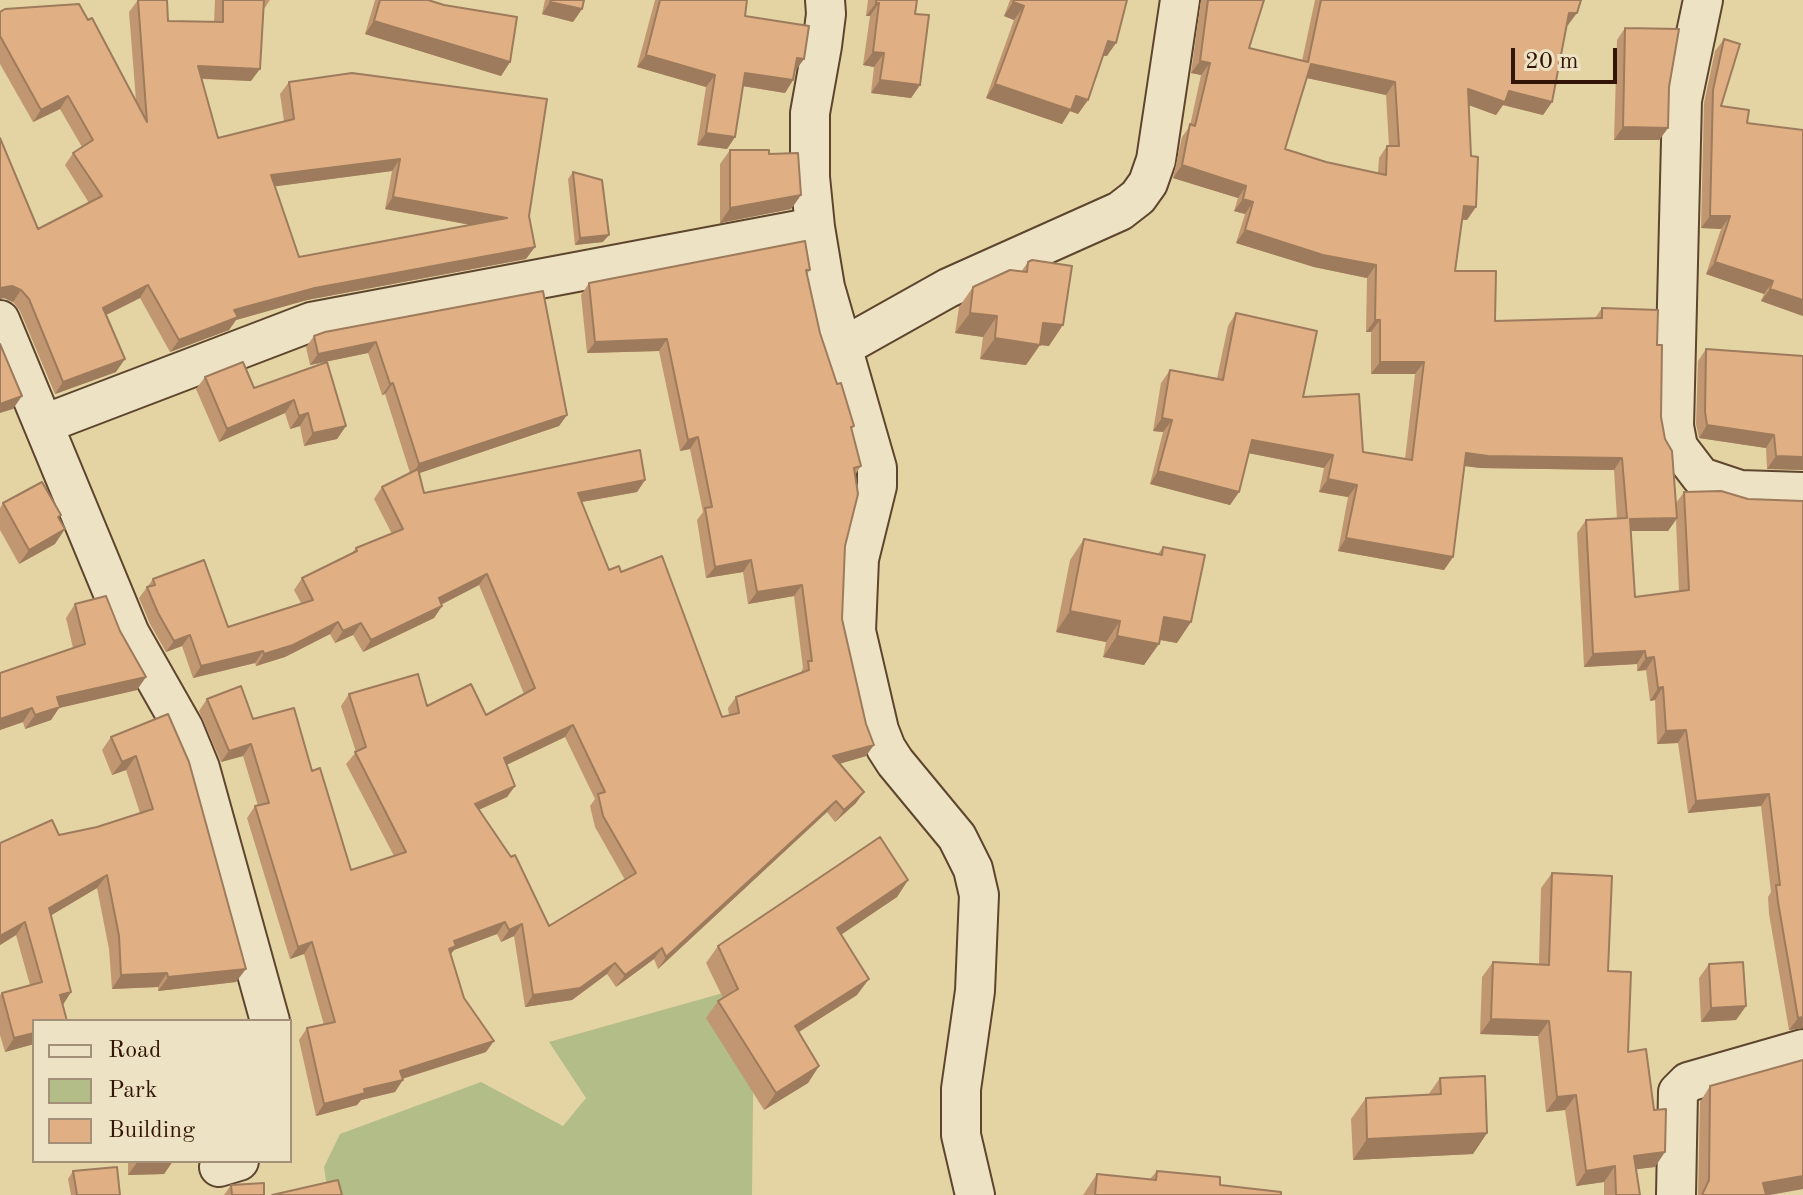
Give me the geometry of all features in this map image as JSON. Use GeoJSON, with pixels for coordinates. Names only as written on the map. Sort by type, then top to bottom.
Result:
{"type":"FeatureCollection","features":[{"type":"Feature","properties":{"kind":"street"},"geometry":{"type":"LineString","coordinates":[[825,0],[823,36],[810,113],[810,177],[815,227],[825,287],[877,468],[877,486],[859,559],[856,631],[879,730],[895,762],[957,837],[973,869],[979,895],[975,991],[961,1089],[961,1135],[975,1195]]}},
{"type":"Feature","properties":{"kind":"street"},"geometry":{"type":"LineString","coordinates":[[841,348],[948,288],[1120,211],[1138,197],[1148,183],[1156,160],[1180,0]]}},
{"type":"Feature","properties":{"kind":"street"},"geometry":{"type":"LineString","coordinates":[[1703,0],[1682,100],[1674,426],[1678,447],[1701,477],[1740,490],[1803,492]]}},
{"type":"Feature","properties":{"kind":"street"},"geometry":{"type":"LineString","coordinates":[[44,424],[311,322],[815,227]]}},
{"type":"Feature","properties":{"kind":"street"},"geometry":{"type":"LineString","coordinates":[[0,320],[130,634],[184,729],[200,768],[269,1019]]}},
{"type":"Feature","properties":{"kind":"street"},"geometry":{"type":"LineString","coordinates":[[1676,1195],[1678,1092],[1688,1082],[1803,1049]]}},
{"type":"Feature","properties":{"kind":"green space"},"geometry":{"type":"Polygon","coordinates":[[[723,993],[754,1014],[752,1195],[328,1195],[324,1167],[340,1134],[481,1082],[563,1126],[586,1098],[549,1042],[723,993]]]}},
{"type":"Feature","properties":{"kind":"building"},"geometry":{"type":"Polygon","coordinates":[[[138,0],[167,0],[168,21],[223,22],[223,0],[264,0],[260,69],[198,66],[218,138],[294,119],[289,82],[352,73],[547,99],[529,216],[535,247],[315,288],[234,310],[238,317],[179,340],[148,285],[103,308],[125,359],[63,382],[29,299],[12,286],[0,288],[0,138],[38,229],[102,196],[73,153],[93,140],[68,96],[41,110],[0,36],[0,12],[5,9],[79,4],[88,20],[92,18],[147,122],[138,0]],[[400,159],[271,175],[299,257],[507,218],[393,197],[400,159]]]}},
{"type":"Feature","properties":{"kind":"building"},"geometry":{"type":"Polygon","coordinates":[[[380,0],[428,0],[517,17],[510,62],[374,21],[380,0]]]}},
{"type":"Feature","properties":{"kind":"building"},"geometry":{"type":"Polygon","coordinates":[[[551,0],[584,0],[582,9],[551,0]]]}},
{"type":"Feature","properties":{"kind":"building"},"geometry":{"type":"Polygon","coordinates":[[[660,0],[747,0],[745,16],[809,26],[804,59],[797,58],[793,80],[745,73],[735,137],[706,133],[715,75],[646,55],[660,0]]]}},
{"type":"Feature","properties":{"kind":"building"},"geometry":{"type":"Polygon","coordinates":[[[876,0],[917,0],[915,14],[929,15],[920,85],[880,80],[884,53],[873,52],[879,3],[876,0]]]}},
{"type":"Feature","properties":{"kind":"building"},"geometry":{"type":"Polygon","coordinates":[[[1014,0],[1127,0],[1116,43],[1108,41],[1088,100],[1076,96],[1071,110],[995,84],[1024,6],[1014,0]]]}},
{"type":"Feature","properties":{"kind":"building"},"geometry":{"type":"Polygon","coordinates":[[[1208,0],[1264,0],[1249,48],[1308,62],[1321,0],[1581,0],[1577,13],[1569,13],[1552,102],[1509,91],[1505,102],[1468,89],[1471,156],[1478,157],[1476,207],[1464,206],[1455,271],[1496,271],[1495,321],[1602,318],[1602,308],[1658,310],[1657,345],[1662,345],[1661,417],[1665,439],[1672,451],[1677,518],[1630,519],[1635,597],[1689,590],[1684,492],[1721,491],[1748,499],[1803,501],[1803,1017],[1798,1018],[1778,902],[1776,885],[1780,885],[1769,794],[1696,801],[1686,730],[1666,731],[1663,687],[1658,688],[1654,657],[1646,658],[1645,651],[1593,654],[1586,520],[1627,518],[1622,458],[1466,453],[1453,557],[1346,538],[1357,485],[1328,479],[1333,455],[1252,440],[1239,492],[1158,471],[1172,420],[1162,418],[1170,370],[1223,380],[1236,313],[1317,331],[1303,397],[1359,394],[1363,452],[1412,460],[1424,362],[1380,362],[1380,320],[1375,320],[1376,265],[1323,255],[1245,230],[1253,202],[1243,199],[1246,186],[1182,165],[1190,124],[1195,126],[1210,63],[1200,61],[1208,0]],[[1311,64],[1285,149],[1386,175],[1387,146],[1399,146],[1395,82],[1311,64]]]}},
{"type":"Feature","properties":{"kind":"building"},"geometry":{"type":"Polygon","coordinates":[[[1625,28],[1679,29],[1669,87],[1668,128],[1623,127],[1625,28]]]}},
{"type":"Feature","properties":{"kind":"building"},"geometry":{"type":"Polygon","coordinates":[[[1724,39],[1740,44],[1721,106],[1749,110],[1747,123],[1803,130],[1803,300],[1770,289],[1773,281],[1715,262],[1730,216],[1710,216],[1713,90],[1724,39]]]}},
{"type":"Feature","properties":{"kind":"building"},"geometry":{"type":"Polygon","coordinates":[[[730,150],[798,153],[801,195],[730,208],[730,150]]]}},
{"type":"Feature","properties":{"kind":"building"},"geometry":{"type":"Polygon","coordinates":[[[573,172],[602,180],[609,235],[580,238],[573,172]]]}},
{"type":"Feature","properties":{"kind":"building"},"geometry":{"type":"Polygon","coordinates":[[[805,241],[810,270],[806,270],[820,333],[837,384],[841,383],[854,426],[851,427],[861,466],[854,468],[858,494],[845,546],[842,619],[866,724],[874,745],[833,756],[864,792],[844,810],[836,801],[666,957],[662,948],[625,975],[615,963],[580,988],[533,995],[522,924],[509,930],[505,922],[454,941],[456,946],[449,949],[464,998],[494,1041],[400,1071],[403,1080],[364,1089],[365,1093],[324,1104],[307,1028],[335,1022],[312,942],[298,947],[255,806],[269,803],[251,744],[229,751],[207,699],[241,686],[253,719],[294,708],[312,771],[320,768],[351,870],[406,852],[355,752],[366,747],[349,694],[418,674],[427,706],[471,684],[486,715],[535,688],[487,574],[439,598],[442,606],[371,640],[361,623],[343,631],[338,622],[293,645],[201,666],[190,635],[174,641],[158,613],[147,587],[155,585],[153,579],[204,560],[228,627],[313,600],[302,578],[357,551],[356,548],[403,529],[382,487],[418,469],[424,493],[640,450],[645,480],[578,493],[609,570],[619,566],[621,572],[662,556],[722,717],[739,713],[736,697],[809,670],[808,661],[812,661],[802,585],[757,592],[751,560],[715,567],[705,508],[712,507],[698,437],[688,440],[667,339],[595,342],[589,283],[805,241]],[[573,725],[504,758],[515,786],[475,804],[511,857],[515,855],[549,926],[636,873],[603,816],[598,794],[605,792],[573,725]]]}},
{"type":"Feature","properties":{"kind":"building"},"geometry":{"type":"Polygon","coordinates":[[[1028,262],[1072,266],[1063,325],[1043,323],[1040,345],[995,338],[997,316],[970,313],[973,287],[1010,270],[1027,272],[1028,262]]]}},
{"type":"Feature","properties":{"kind":"building"},"geometry":{"type":"Polygon","coordinates":[[[543,291],[567,415],[419,464],[393,383],[390,384],[376,342],[318,354],[314,336],[325,332],[543,291]]]}},
{"type":"Feature","properties":{"kind":"building"},"geometry":{"type":"Polygon","coordinates":[[[0,344],[22,396],[0,404],[0,344]]]}},
{"type":"Feature","properties":{"kind":"building"},"geometry":{"type":"Polygon","coordinates":[[[1706,349],[1803,356],[1803,457],[1776,456],[1774,435],[1707,425],[1706,349]]]}},
{"type":"Feature","properties":{"kind":"building"},"geometry":{"type":"Polygon","coordinates":[[[243,362],[254,388],[327,362],[346,426],[313,433],[308,413],[299,416],[294,400],[227,429],[205,377],[243,362]]]}},
{"type":"Feature","properties":{"kind":"building"},"geometry":{"type":"Polygon","coordinates":[[[42,482],[61,515],[58,517],[65,529],[29,550],[3,503],[42,482]]]}},
{"type":"Feature","properties":{"kind":"building"},"geometry":{"type":"Polygon","coordinates":[[[1084,539],[1162,555],[1163,547],[1205,555],[1191,622],[1164,617],[1159,644],[1117,636],[1120,621],[1070,611],[1084,539]]]}},
{"type":"Feature","properties":{"kind":"building"},"geometry":{"type":"Polygon","coordinates":[[[106,596],[120,631],[146,677],[57,697],[60,707],[35,715],[32,708],[0,719],[0,673],[85,644],[75,604],[106,596]]]}},
{"type":"Feature","properties":{"kind":"building"},"geometry":{"type":"Polygon","coordinates":[[[168,714],[189,762],[246,969],[168,977],[167,973],[121,975],[119,936],[107,875],[49,908],[71,992],[60,995],[66,1019],[32,1019],[32,1034],[14,1038],[2,993],[42,982],[25,922],[0,936],[0,843],[52,820],[59,835],[97,827],[153,809],[136,756],[122,762],[111,737],[168,714]]]}},
{"type":"Feature","properties":{"kind":"building"},"geometry":{"type":"Polygon","coordinates":[[[880,837],[908,880],[837,928],[869,979],[795,1026],[819,1066],[776,1093],[718,1001],[738,989],[718,946],[880,837]]]}},
{"type":"Feature","properties":{"kind":"building"},"geometry":{"type":"Polygon","coordinates":[[[1552,873],[1612,876],[1608,971],[1631,972],[1628,1052],[1646,1049],[1654,1110],[1666,1109],[1665,1152],[1634,1156],[1640,1195],[1616,1195],[1615,1166],[1586,1171],[1576,1095],[1557,1097],[1549,1021],[1491,1019],[1493,962],[1549,965],[1552,873]]]}},
{"type":"Feature","properties":{"kind":"building"},"geometry":{"type":"Polygon","coordinates":[[[1743,962],[1746,1006],[1711,1008],[1709,964],[1743,962]]]}},
{"type":"Feature","properties":{"kind":"building"},"geometry":{"type":"Polygon","coordinates":[[[1803,1060],[1803,1176],[1763,1183],[1766,1195],[1702,1195],[1709,1180],[1710,1086],[1803,1060]]]}},
{"type":"Feature","properties":{"kind":"building"},"geometry":{"type":"Polygon","coordinates":[[[1485,1076],[1487,1133],[1367,1139],[1366,1098],[1441,1094],[1440,1078],[1485,1076]]]}},
{"type":"Feature","properties":{"kind":"building"},"geometry":{"type":"Polygon","coordinates":[[[117,1167],[120,1195],[77,1195],[73,1171],[117,1167]]]}},
{"type":"Feature","properties":{"kind":"building"},"geometry":{"type":"Polygon","coordinates":[[[1157,1171],[1220,1177],[1220,1185],[1281,1192],[1281,1195],[1095,1195],[1097,1174],[1156,1180],[1157,1171]]]}},
{"type":"Feature","properties":{"kind":"building"},"geometry":{"type":"Polygon","coordinates":[[[338,1180],[342,1195],[272,1195],[338,1180]]]}},
{"type":"Feature","properties":{"kind":"building"},"geometry":{"type":"Polygon","coordinates":[[[264,1183],[264,1195],[232,1195],[231,1185],[264,1183]]]}}]}
